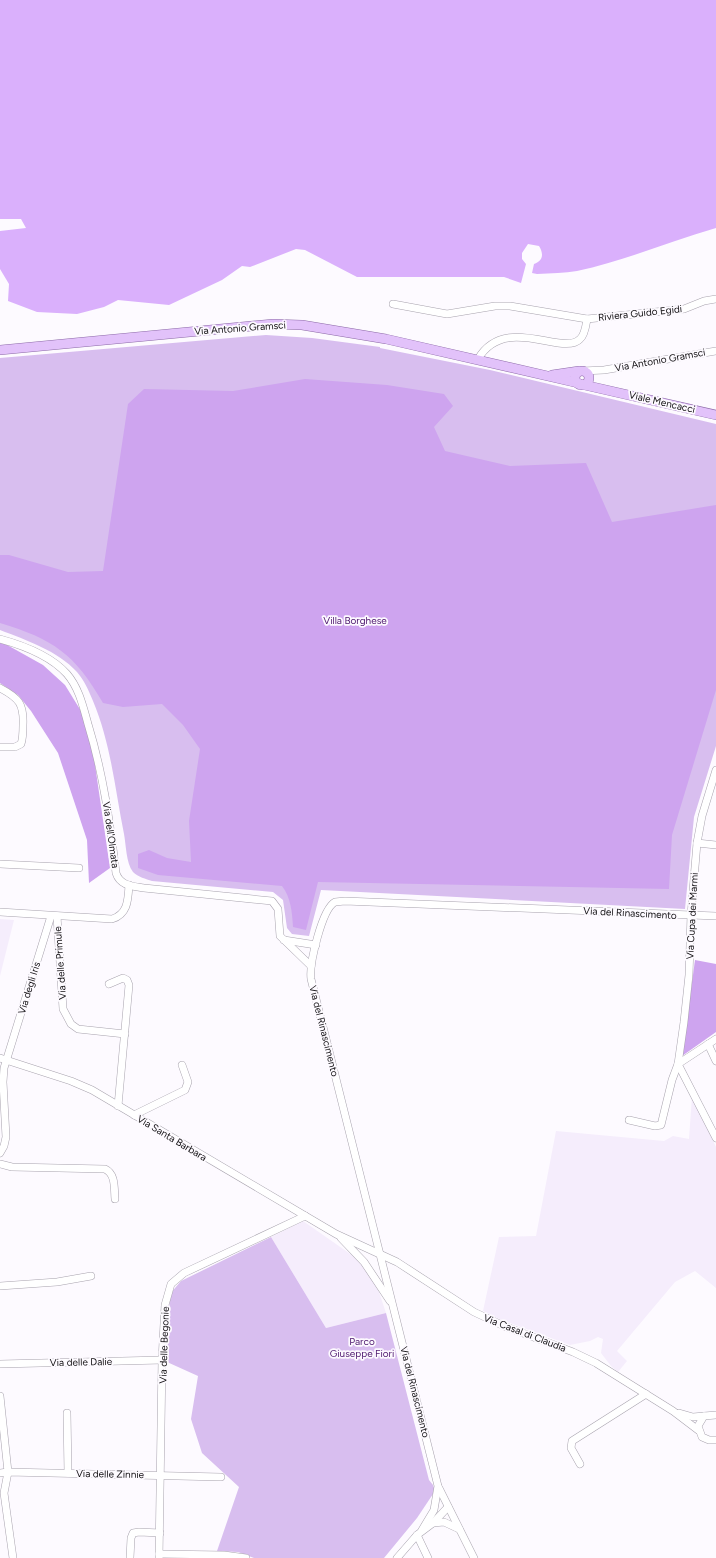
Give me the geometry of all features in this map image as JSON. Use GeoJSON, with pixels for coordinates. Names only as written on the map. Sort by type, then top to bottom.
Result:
{"type":"FeatureCollection","features":[{"type":"Feature","properties":{"kind":"main road","name":"Via Antonio Gramsci"},"geometry":{"type":"LineString","coordinates":[[0,350],[272,324],[302,325],[386,339],[547,375],[579,384]]}},
{"type":"Feature","properties":{"kind":"main road","name":"Via Antonio Gramsci"},"geometry":{"type":"LineString","coordinates":[[547,375],[584,374]]}},
{"type":"Feature","properties":{"kind":"main road"},"geometry":{"type":"LineString","coordinates":[[579,384],[586,383],[584,374]]}},
{"type":"Feature","properties":{"kind":"main road","name":"Viale Mencacci"},"geometry":{"type":"LineString","coordinates":[[584,374],[608,389]]}},
{"type":"Feature","properties":{"kind":"main road","name":"Viale Mencacci"},"geometry":{"type":"LineString","coordinates":[[579,384],[608,389],[716,415]]}},
{"type":"Feature","properties":{"kind":"street","name":"Riviera Guido Egidi"},"geometry":{"type":"LineString","coordinates":[[393,304],[448,314],[491,306],[510,306],[587,319],[684,309],[716,299]]}},
{"type":"Feature","properties":{"kind":"street","name":"Riviera Guido Egidi"},"geometry":{"type":"LineString","coordinates":[[478,359],[482,352],[490,345],[511,338],[521,337],[565,343],[575,342],[583,336],[587,319]]}},
{"type":"Feature","properties":{"kind":"street","name":"Via Antonio Gramsci"},"geometry":{"type":"LineString","coordinates":[[584,374],[716,351]]}},
{"type":"Feature","properties":{"kind":"street","name":"Via dell'Olmata"},"geometry":{"type":"LineString","coordinates":[[0,638],[23,647],[54,663],[64,671],[75,686],[83,705],[101,773],[116,873],[120,881],[129,885]]}},
{"type":"Feature","properties":{"kind":"street"},"geometry":{"type":"LineString","coordinates":[[0,688],[20,703],[24,715],[21,744],[15,747],[0,747]]}},
{"type":"Feature","properties":{"kind":"street","name":"Via Cupa dei Marmi"},"geometry":{"type":"LineString","coordinates":[[629,1120],[655,1126],[661,1125],[672,1080],[678,1064],[689,980],[690,915],[697,843],[702,816],[716,770]]}},
{"type":"Feature","properties":{"kind":"street"},"geometry":{"type":"LineString","coordinates":[[697,843],[716,845]]}},
{"type":"Feature","properties":{"kind":"street"},"geometry":{"type":"LineString","coordinates":[[0,864],[79,868]]}},
{"type":"Feature","properties":{"kind":"street"},"geometry":{"type":"LineString","coordinates":[[0,912],[100,920],[115,918],[122,913],[126,907],[129,885],[271,900],[277,905],[279,933],[284,940],[311,966]]}},
{"type":"Feature","properties":{"kind":"street","name":"Via del Rinascimento"},"geometry":{"type":"LineString","coordinates":[[397,1558],[420,1532],[434,1510],[438,1486],[312,983],[311,966],[316,945],[328,910],[333,903],[339,901],[716,916]]}},
{"type":"Feature","properties":{"kind":"street","name":"Via delle Primule"},"geometry":{"type":"LineString","coordinates":[[54,916],[62,1004],[71,1025],[78,1029],[125,1034]]}},
{"type":"Feature","properties":{"kind":"street","name":"Via degli Iris"},"geometry":{"type":"LineString","coordinates":[[0,1153],[5,1140],[3,1059],[54,916]]}},
{"type":"Feature","properties":{"kind":"street"},"geometry":{"type":"LineString","coordinates":[[284,940],[316,945]]}},
{"type":"Feature","properties":{"kind":"street"},"geometry":{"type":"LineString","coordinates":[[109,984],[122,978],[128,983],[118,1106]]}},
{"type":"Feature","properties":{"kind":"street"},"geometry":{"type":"LineString","coordinates":[[716,1039],[678,1064],[700,1104],[716,1138]]}},
{"type":"Feature","properties":{"kind":"street"},"geometry":{"type":"LineString","coordinates":[[708,1044],[716,1061]]}},
{"type":"Feature","properties":{"kind":"street","name":"Via Santa Barbara"},"geometry":{"type":"LineString","coordinates":[[3,1059],[78,1084],[134,1115],[336,1234],[379,1252]]}},
{"type":"Feature","properties":{"kind":"street"},"geometry":{"type":"LineString","coordinates":[[134,1115],[185,1090],[188,1080],[182,1065]]}},
{"type":"Feature","properties":{"kind":"street"},"geometry":{"type":"LineString","coordinates":[[0,1164],[12,1168],[105,1170],[112,1176],[115,1199]]}},
{"type":"Feature","properties":{"kind":"street","name":"Via delle Begonie"},"geometry":{"type":"LineString","coordinates":[[159,1556],[162,1475],[162,1360],[166,1302],[169,1288],[173,1282],[184,1273],[305,1216]]}},
{"type":"Feature","properties":{"kind":"street","name":"Via Santa Barbara"},"geometry":{"type":"LineString","coordinates":[[336,1234],[364,1262],[376,1278],[394,1309]]}},
{"type":"Feature","properties":{"kind":"street","name":"Via Casal di Claudia"},"geometry":{"type":"LineString","coordinates":[[379,1252],[404,1266],[474,1312],[504,1326],[582,1356],[673,1412],[698,1430],[702,1437],[715,1441]]}},
{"type":"Feature","properties":{"kind":"street"},"geometry":{"type":"LineString","coordinates":[[0,1286],[57,1282],[91,1276]]}},
{"type":"Feature","properties":{"kind":"street","name":"Via delle Dalie"},"geometry":{"type":"LineString","coordinates":[[0,1364],[162,1360]]}},
{"type":"Feature","properties":{"kind":"street"},"geometry":{"type":"LineString","coordinates":[[580,1464],[571,1448],[572,1441],[646,1394]]}},
{"type":"Feature","properties":{"kind":"street"},"geometry":{"type":"LineString","coordinates":[[0,1396],[8,1472],[4,1491],[3,1516],[13,1558]]}},
{"type":"Feature","properties":{"kind":"street","name":"Via Casal di Claudia"},"geometry":{"type":"LineString","coordinates":[[673,1412],[690,1416],[716,1415]]}},
{"type":"Feature","properties":{"kind":"street"},"geometry":{"type":"LineString","coordinates":[[67,1413],[68,1473]]}},
{"type":"Feature","properties":{"kind":"street"},"geometry":{"type":"LineString","coordinates":[[698,1430],[699,1422],[704,1416]]}},
{"type":"Feature","properties":{"kind":"street","name":"Via delle Zinnie"},"geometry":{"type":"LineString","coordinates":[[0,1473],[68,1473],[221,1477]]}},
{"type":"Feature","properties":{"kind":"street"},"geometry":{"type":"LineString","coordinates":[[438,1486],[474,1558]]}},
{"type":"Feature","properties":{"kind":"street"},"geometry":{"type":"LineString","coordinates":[[434,1510],[448,1507]]}},
{"type":"Feature","properties":{"kind":"street","name":"Via del Rinascimento"},"geometry":{"type":"LineString","coordinates":[[420,1532],[433,1523],[448,1507]]}},
{"type":"Feature","properties":{"kind":"street"},"geometry":{"type":"LineString","coordinates":[[433,1523],[444,1522],[460,1529]]}},
{"type":"Feature","properties":{"kind":"street"},"geometry":{"type":"LineString","coordinates":[[420,1532],[428,1558]]}},
{"type":"Feature","properties":{"kind":"street"},"geometry":{"type":"LineString","coordinates":[[130,1558],[131,1538],[133,1533],[160,1533]]}},
{"type":"Feature","properties":{"kind":"street"},"geometry":{"type":"LineString","coordinates":[[159,1556],[224,1555],[246,1558]]}},
{"type":"Feature","properties":{"kind":"shaded area"},"geometry":{"type":"Polygon","coordinates":[[[0,0],[716,0],[716,228],[612,262],[568,272],[532,273],[534,264],[537,263],[542,257],[542,252],[539,246],[528,244],[522,253],[522,259],[526,264],[521,283],[504,277],[357,277],[305,250],[296,249],[250,267],[242,266],[222,280],[169,305],[118,300],[104,307],[77,314],[37,312],[8,301],[9,284],[0,269],[0,231],[26,228],[21,219],[0,219],[0,0]]]}},
{"type":"Feature","properties":{"kind":"shaded area"},"geometry":{"type":"Polygon","coordinates":[[[0,919],[14,920],[0,976],[0,919]]]}},
{"type":"Feature","properties":{"kind":"shaded area"},"geometry":{"type":"Polygon","coordinates":[[[692,1096],[716,1147],[716,1288],[695,1271],[675,1282],[617,1351],[627,1361],[618,1372],[611,1366],[601,1353],[603,1339],[598,1337],[590,1341],[570,1345],[499,1319],[483,1311],[499,1237],[536,1236],[556,1131],[664,1141],[673,1136],[689,1139],[692,1096]]]}},
{"type":"Feature","properties":{"kind":"shaded area"},"geometry":{"type":"Polygon","coordinates":[[[303,1221],[356,1258],[375,1280],[386,1313],[326,1328],[271,1237],[303,1221]]]}},
{"type":"Feature","properties":{"kind":"green space","name":"Villa Borghese"},"geometry":{"type":"Polygon","coordinates":[[[266,335],[312,338],[380,347],[490,370],[716,424],[716,746],[694,817],[685,909],[321,890],[309,936],[292,934],[287,928],[283,900],[273,892],[152,881],[140,877],[133,872],[128,859],[112,767],[104,734],[99,717],[82,678],[61,658],[51,652],[0,630],[0,358],[266,335]]]}},
{"type":"Feature","properties":{"kind":"green space","name":"Villa Borghese"},"geometry":{"type":"Polygon","coordinates":[[[305,379],[387,385],[444,394],[453,406],[434,427],[445,451],[510,466],[586,463],[612,522],[716,505],[716,690],[672,835],[669,889],[318,882],[306,930],[293,927],[289,900],[282,886],[158,875],[138,868],[138,854],[149,850],[167,858],[191,862],[189,821],[200,749],[183,725],[162,704],[123,707],[103,703],[83,672],[61,651],[35,635],[0,623],[0,555],[9,555],[68,572],[103,571],[128,404],[144,389],[233,391],[305,379]]]}},
{"type":"Feature","properties":{"kind":"green space"},"geometry":{"type":"Polygon","coordinates":[[[0,641],[43,665],[65,685],[81,711],[93,751],[110,868],[89,883],[87,840],[58,753],[31,711],[18,695],[0,683],[0,641]]]}},
{"type":"Feature","properties":{"kind":"green space"},"geometry":{"type":"Polygon","coordinates":[[[695,960],[716,964],[716,1032],[682,1056],[695,960]]]}},
{"type":"Feature","properties":{"kind":"green space","name":"Parco Giuseppe Fiori"},"geometry":{"type":"Polygon","coordinates":[[[271,1237],[326,1328],[386,1313],[429,1480],[435,1491],[417,1518],[384,1558],[254,1558],[238,1552],[217,1551],[239,1487],[202,1453],[191,1419],[198,1376],[167,1362],[170,1294],[181,1281],[271,1237]]]}}]}
